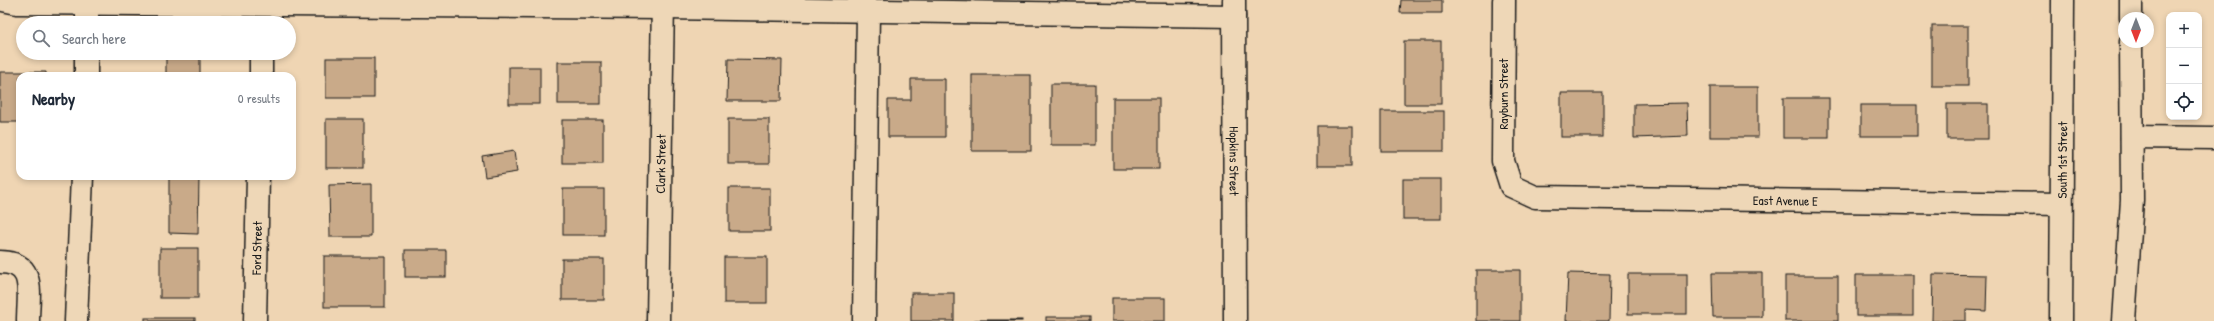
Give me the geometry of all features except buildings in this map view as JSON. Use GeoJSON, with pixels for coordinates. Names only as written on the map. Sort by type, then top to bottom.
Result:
{"type":"FeatureCollection","features":[{"type":"Feature","properties":{"kind":"street"},"geometry":{"type":"LineString","coordinates":[[3,0],[17,4],[87,14],[492,3],[781,4],[875,7],[972,6],[1234,8]]}},
{"type":"Feature","properties":{"kind":"street","name":"Rayburn Street"},"geometry":{"type":"LineString","coordinates":[[1504,0],[1503,161],[1511,186]]}},
{"type":"Feature","properties":{"kind":"street","name":"South 1st Street"},"geometry":{"type":"LineString","coordinates":[[2061,321],[2063,0]]}},
{"type":"Feature","properties":{"kind":"street"},"geometry":{"type":"LineString","coordinates":[[2131,0],[2131,12]]}},
{"type":"Feature","properties":{"kind":"street","name":"Clark Street"},"geometry":{"type":"LineString","coordinates":[[658,321],[663,4]]}},
{"type":"Feature","properties":{"kind":"street"},"geometry":{"type":"LineString","coordinates":[[864,321],[875,7]]}},
{"type":"Feature","properties":{"kind":"street","name":"Hopkins Street"},"geometry":{"type":"LineString","coordinates":[[1234,8],[1236,321]]}},
{"type":"Feature","properties":{"kind":"street"},"geometry":{"type":"LineString","coordinates":[[2124,321],[2132,200],[2131,48]]}},
{"type":"Feature","properties":{"kind":"street"},"geometry":{"type":"LineString","coordinates":[[86,60],[86,72]]}},
{"type":"Feature","properties":{"kind":"street"},"geometry":{"type":"LineString","coordinates":[[261,60],[261,72]]}},
{"type":"Feature","properties":{"kind":"street"},"geometry":{"type":"LineString","coordinates":[[2132,137],[2214,138]]}},
{"type":"Feature","properties":{"kind":"street"},"geometry":{"type":"LineString","coordinates":[[76,321],[82,180]]}},
{"type":"Feature","properties":{"kind":"street","name":"Ford Street"},"geometry":{"type":"LineString","coordinates":[[255,321],[258,180]]}},
{"type":"Feature","properties":{"kind":"street","name":"East Avenue E"},"geometry":{"type":"LineString","coordinates":[[1511,186],[1535,197],[2061,204]]}},
{"type":"Feature","properties":{"kind":"street"},"geometry":{"type":"LineString","coordinates":[[0,262],[17,264],[25,270],[28,281],[28,321]]}}]}
